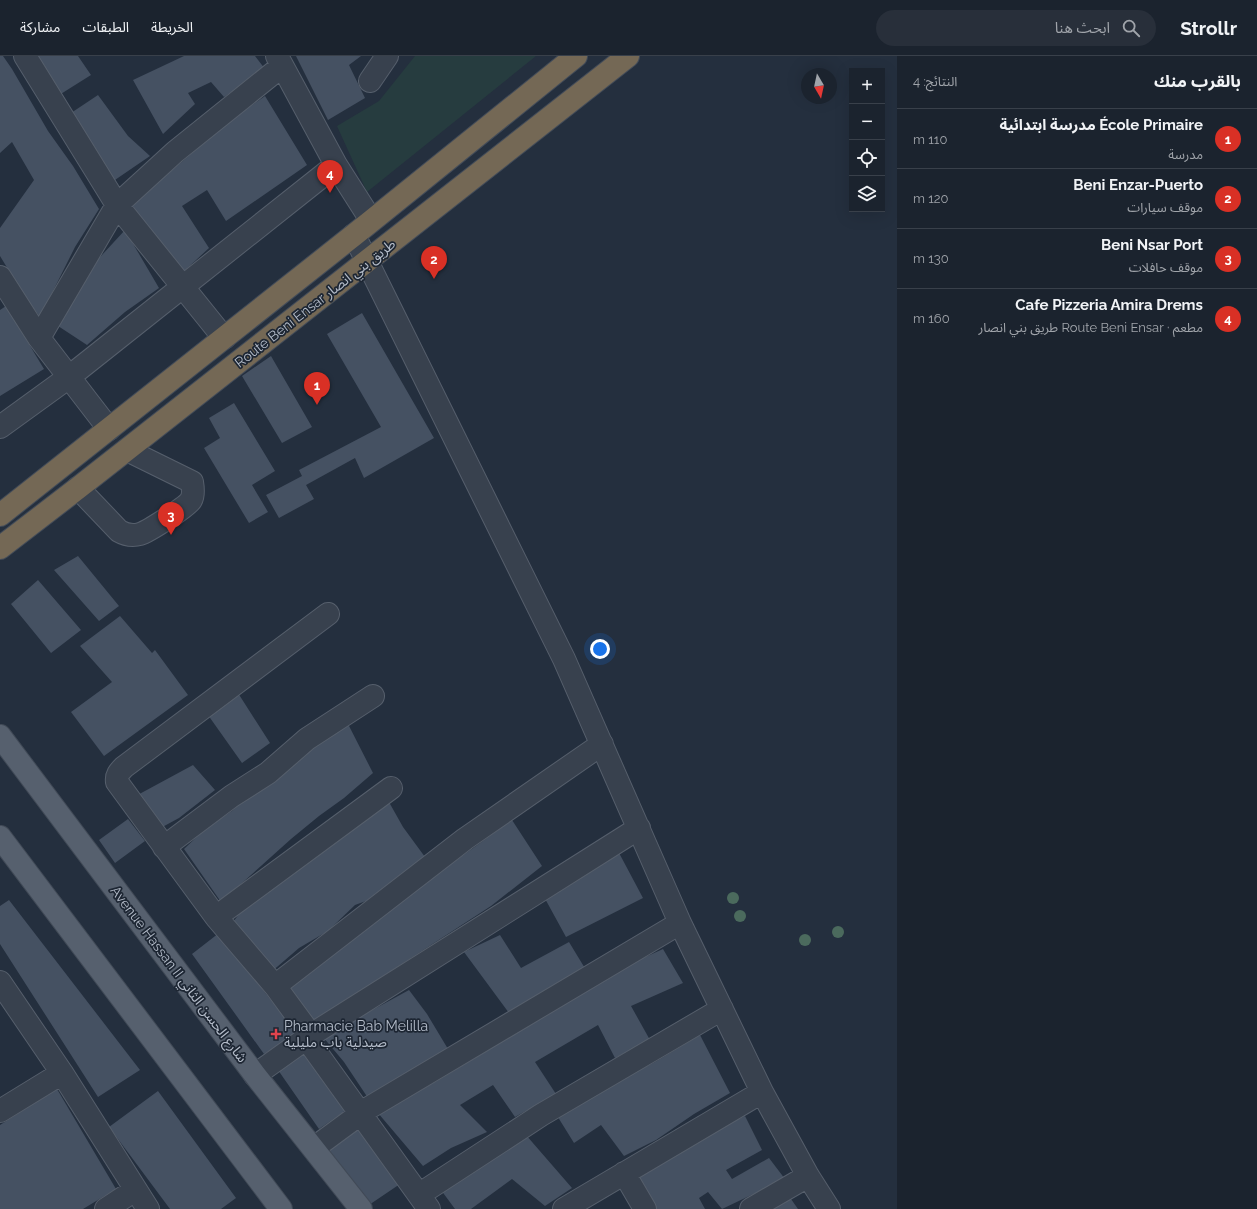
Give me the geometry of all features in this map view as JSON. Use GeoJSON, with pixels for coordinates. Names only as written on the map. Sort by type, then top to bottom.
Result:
{"type":"FeatureCollection","features":[{"type":"Feature","properties":{"kind":"highway","name":"Route Beni Ensar طريق بني انصار"},"geometry":{"type":"LineString","coordinates":[[1,511],[109,429],[224,338],[576,56]]}},
{"type":"Feature","properties":{"kind":"highway","name":"Route Beni Ensar طريق بني انصار"},"geometry":{"type":"LineString","coordinates":[[0,548],[628,56]]}},
{"type":"Feature","properties":{"kind":"highway"},"geometry":{"type":"LineString","coordinates":[[109,429],[127,450]]}},
{"type":"Feature","properties":{"kind":"highway"},"geometry":{"type":"LineString","coordinates":[[61,465],[78,488]]}},
{"type":"Feature","properties":{"kind":"main road","name":"Avenue Hassan II شارع الحسن الثاني"},"geometry":{"type":"LineString","coordinates":[[0,736],[255,1075],[361,1209]]}},
{"type":"Feature","properties":{"kind":"main road"},"geometry":{"type":"LineString","coordinates":[[0,837],[281,1209]]}},
{"type":"Feature","properties":{"kind":"street"},"geometry":{"type":"LineString","coordinates":[[24,56],[117,205],[224,338]]}},
{"type":"Feature","properties":{"kind":"street"},"geometry":{"type":"LineString","coordinates":[[370,81],[387,56]]}},
{"type":"Feature","properties":{"kind":"street"},"geometry":{"type":"LineString","coordinates":[[39,338],[117,205],[175,152],[280,61],[336,165],[371,220]]}},
{"type":"Feature","properties":{"kind":"street"},"geometry":{"type":"LineString","coordinates":[[0,427],[69,377],[336,165]]}},
{"type":"Feature","properties":{"kind":"street"},"geometry":{"type":"LineString","coordinates":[[354,235],[564,659],[680,923],[762,1092],[808,1176],[828,1209]]}},
{"type":"Feature","properties":{"kind":"street"},"geometry":{"type":"LineString","coordinates":[[3,287],[39,338],[109,429]]}},
{"type":"Feature","properties":{"kind":"street"},"geometry":{"type":"LineString","coordinates":[[78,488],[119,532],[125,535],[142,534],[178,511],[191,500],[193,492],[192,482],[127,450]]}},
{"type":"Feature","properties":{"kind":"street"},"geometry":{"type":"LineString","coordinates":[[328,614],[117,774],[117,782],[216,917],[274,986],[361,1114],[425,1202],[541,1115],[722,1009]]}},
{"type":"Feature","properties":{"kind":"street"},"geometry":{"type":"LineString","coordinates":[[164,847],[232,796],[268,773],[308,739],[373,696]]}},
{"type":"Feature","properties":{"kind":"street"},"geometry":{"type":"LineString","coordinates":[[274,986],[465,839],[602,744]]}},
{"type":"Feature","properties":{"kind":"street"},"geometry":{"type":"LineString","coordinates":[[216,917],[391,788]]}},
{"type":"Feature","properties":{"kind":"street"},"geometry":{"type":"LineString","coordinates":[[255,1075],[309,1037],[639,828]]}},
{"type":"Feature","properties":{"kind":"street"},"geometry":{"type":"LineString","coordinates":[[314,1148],[361,1114],[680,923]]}},
{"type":"Feature","properties":{"kind":"street"},"geometry":{"type":"LineString","coordinates":[[0,982],[62,1073],[148,1209]]}},
{"type":"Feature","properties":{"kind":"street"},"geometry":{"type":"LineString","coordinates":[[0,1111],[62,1073]]}},
{"type":"Feature","properties":{"kind":"street"},"geometry":{"type":"LineString","coordinates":[[564,1209],[762,1092]]}},
{"type":"Feature","properties":{"kind":"street"},"geometry":{"type":"LineString","coordinates":[[624,1173],[645,1209]]}},
{"type":"Feature","properties":{"kind":"street"},"geometry":{"type":"LineString","coordinates":[[752,1209],[808,1176]]}},
{"type":"Feature","properties":{"kind":"street"},"geometry":{"type":"LineString","coordinates":[[106,1209],[136,1190]]}},
{"type":"Feature","properties":{"kind":"green space"},"geometry":{"type":"Polygon","coordinates":[[[415,56],[536,56],[367,192],[337,126],[379,101],[415,56]]]}},
{"type":"Feature","properties":{"kind":"building"},"geometry":{"type":"Polygon","coordinates":[[[0,56],[3,56],[12,69],[48,131],[73,166],[99,209],[75,247],[40,317],[23,294],[0,256],[0,228],[34,180],[12,142],[0,153],[0,56]]]}},
{"type":"Feature","properties":{"kind":"building"},"geometry":{"type":"Polygon","coordinates":[[[32,56],[78,56],[91,75],[56,97],[32,56]]]}},
{"type":"Feature","properties":{"kind":"building"},"geometry":{"type":"Polygon","coordinates":[[[184,56],[255,56],[265,69],[224,97],[211,82],[188,93],[195,104],[163,134],[133,80],[184,56]]]}},
{"type":"Feature","properties":{"kind":"building"},"geometry":{"type":"Polygon","coordinates":[[[296,56],[361,56],[349,65],[365,98],[328,120],[296,56]]]}},
{"type":"Feature","properties":{"kind":"building"},"geometry":{"type":"Polygon","coordinates":[[[98,95],[128,136],[150,156],[112,182],[68,115],[98,95]]]}},
{"type":"Feature","properties":{"kind":"building"},"geometry":{"type":"Polygon","coordinates":[[[265,96],[307,165],[226,221],[207,190],[182,206],[209,248],[180,275],[126,203],[164,177],[231,120],[265,96]]]}},
{"type":"Feature","properties":{"kind":"building"},"geometry":{"type":"Polygon","coordinates":[[[125,230],[159,288],[125,312],[87,345],[55,324],[90,268],[125,230]]]}},
{"type":"Feature","properties":{"kind":"building"},"geometry":{"type":"Polygon","coordinates":[[[6,306],[44,369],[0,396],[0,310],[6,306]]]}},
{"type":"Feature","properties":{"kind":"building"},"geometry":{"type":"Polygon","coordinates":[[[362,313],[434,438],[364,478],[355,458],[306,485],[314,499],[279,518],[266,495],[302,476],[299,470],[381,427],[327,334],[362,313]]]}},
{"type":"Feature","properties":{"kind":"building"},"geometry":{"type":"Polygon","coordinates":[[[271,356],[312,427],[282,443],[242,376],[271,356]]]}},
{"type":"Feature","properties":{"kind":"building"},"geometry":{"type":"Polygon","coordinates":[[[234,403],[275,471],[252,485],[268,512],[249,523],[204,448],[220,438],[209,418],[234,403]]]}},
{"type":"Feature","properties":{"kind":"building"},"geometry":{"type":"Polygon","coordinates":[[[78,556],[119,606],[99,621],[54,570],[78,556]]]}},
{"type":"Feature","properties":{"kind":"building"},"geometry":{"type":"Polygon","coordinates":[[[38,580],[81,630],[51,653],[11,604],[38,580]]]}},
{"type":"Feature","properties":{"kind":"building"},"geometry":{"type":"Polygon","coordinates":[[[120,616],[152,653],[155,650],[188,695],[104,756],[71,712],[112,682],[80,646],[120,616]]]}},
{"type":"Feature","properties":{"kind":"building"},"geometry":{"type":"Polygon","coordinates":[[[238,693],[270,743],[242,763],[208,715],[238,693]]]}},
{"type":"Feature","properties":{"kind":"building"},"geometry":{"type":"Polygon","coordinates":[[[347,722],[373,773],[344,798],[291,839],[221,902],[184,849],[204,830],[232,811],[258,788],[347,722]]]}},
{"type":"Feature","properties":{"kind":"building"},"geometry":{"type":"Polygon","coordinates":[[[193,765],[215,790],[179,818],[155,831],[132,798],[193,765]]]}},
{"type":"Feature","properties":{"kind":"building"},"geometry":{"type":"Polygon","coordinates":[[[385,795],[403,827],[425,857],[366,901],[355,905],[328,931],[299,948],[270,973],[233,922],[256,892],[385,795]]]}},
{"type":"Feature","properties":{"kind":"building"},"geometry":{"type":"Polygon","coordinates":[[[128,819],[145,841],[115,863],[99,840],[128,819]]]}},
{"type":"Feature","properties":{"kind":"building"},"geometry":{"type":"Polygon","coordinates":[[[512,820],[542,866],[491,906],[311,1023],[287,986],[401,900],[512,820]]]}},
{"type":"Feature","properties":{"kind":"building"},"geometry":{"type":"Polygon","coordinates":[[[618,851],[643,898],[566,937],[543,895],[618,851]]]}},
{"type":"Feature","properties":{"kind":"building"},"geometry":{"type":"Polygon","coordinates":[[[9,900],[140,1070],[98,1097],[0,944],[0,906],[9,900]]]}},
{"type":"Feature","properties":{"kind":"building"},"geometry":{"type":"Polygon","coordinates":[[[219,933],[297,1034],[264,1054],[192,954],[219,933]]]}},
{"type":"Feature","properties":{"kind":"building"},"geometry":{"type":"Polygon","coordinates":[[[500,935],[521,968],[569,942],[586,970],[509,1013],[464,952],[500,935]]]}},
{"type":"Feature","properties":{"kind":"building"},"geometry":{"type":"Polygon","coordinates":[[[663,949],[683,983],[631,1006],[650,1040],[615,1058],[598,1025],[535,1062],[556,1094],[515,1117],[493,1085],[460,1105],[487,1132],[451,1148],[423,1166],[378,1113],[437,1081],[560,1007],[610,973],[663,949]]]}},
{"type":"Feature","properties":{"kind":"building"},"geometry":{"type":"Polygon","coordinates":[[[409,990],[427,1014],[448,1049],[408,1072],[368,1098],[344,1062],[323,1037],[409,990]]]}},
{"type":"Feature","properties":{"kind":"building"},"geometry":{"type":"Polygon","coordinates":[[[700,1035],[730,1093],[694,1114],[656,1140],[624,1156],[601,1125],[574,1143],[556,1114],[655,1062],[700,1035]]]}},
{"type":"Feature","properties":{"kind":"building"},"geometry":{"type":"Polygon","coordinates":[[[311,1047],[352,1106],[319,1129],[278,1070],[311,1047]]]}},
{"type":"Feature","properties":{"kind":"building"},"geometry":{"type":"Polygon","coordinates":[[[57,1089],[116,1189],[83,1209],[0,1209],[0,1125],[57,1089]]]}},
{"type":"Feature","properties":{"kind":"building"},"geometry":{"type":"Polygon","coordinates":[[[158,1091],[236,1198],[221,1209],[170,1209],[109,1127],[158,1091]]]}},
{"type":"Feature","properties":{"kind":"building"},"geometry":{"type":"Polygon","coordinates":[[[745,1116],[762,1150],[726,1170],[732,1179],[769,1158],[785,1179],[722,1209],[708,1192],[699,1198],[705,1209],[656,1209],[637,1173],[672,1152],[745,1116]]]}},
{"type":"Feature","properties":{"kind":"building"},"geometry":{"type":"Polygon","coordinates":[[[357,1122],[400,1184],[366,1207],[323,1145],[357,1122]]]}},
{"type":"Feature","properties":{"kind":"building"},"geometry":{"type":"Polygon","coordinates":[[[526,1135],[572,1188],[545,1206],[512,1179],[471,1209],[455,1209],[438,1186],[526,1135]]]}},
{"type":"Feature","properties":{"kind":"building"},"geometry":{"type":"Polygon","coordinates":[[[791,1199],[798,1209],[770,1209],[791,1199]]]}},
{"type":"Feature","properties":{"kind":"place","name":"Cafe Pizzeria Amira Drems"},"geometry":{"type":"Point","coordinates":[330,193]}},
{"type":"Feature","properties":{"kind":"place","name":"Beni Enzar-Puerto"},"geometry":{"type":"Point","coordinates":[434,279]}},
{"type":"Feature","properties":{"kind":"place","name":"École Primaire مدرسة ابتدائية"},"geometry":{"type":"Point","coordinates":[317,405]}},
{"type":"Feature","properties":{"kind":"place","name":"Beni Nsar Port"},"geometry":{"type":"Point","coordinates":[171,535]}},
{"type":"Feature","properties":{"kind":"place","name":"Pharmacie Bab Melilla صيدلية باب مليلية"},"geometry":{"type":"Point","coordinates":[276,1034]}}]}
